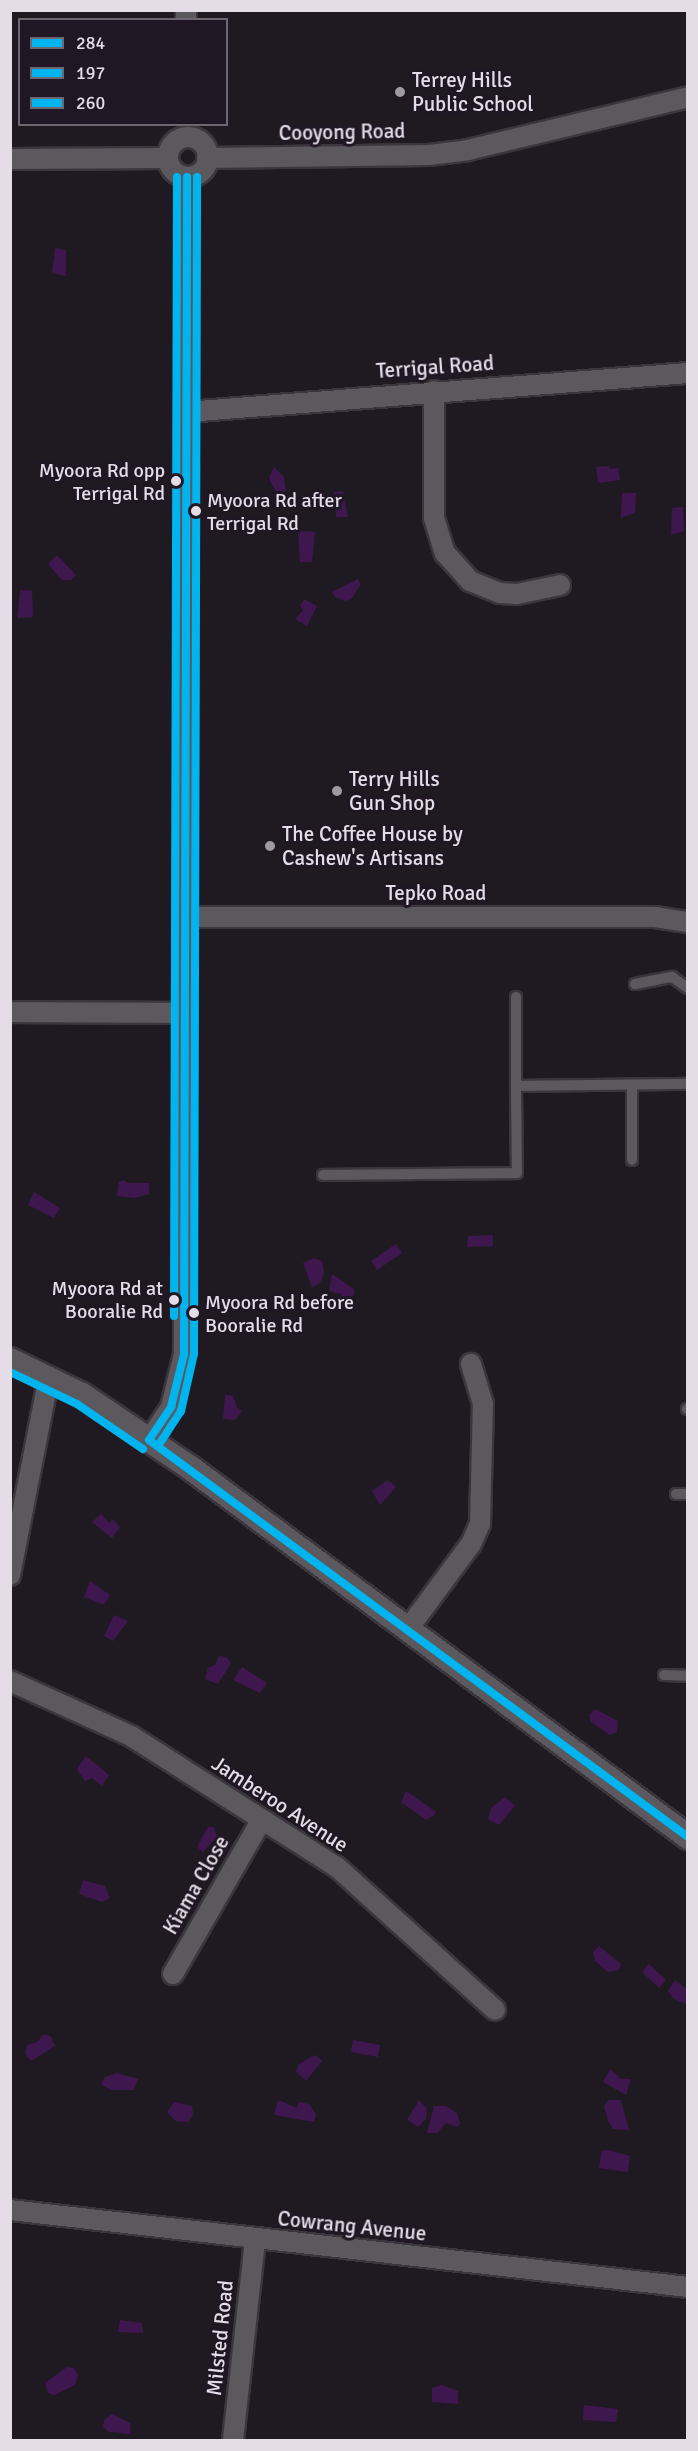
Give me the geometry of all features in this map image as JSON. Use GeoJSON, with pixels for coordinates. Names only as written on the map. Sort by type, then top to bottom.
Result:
{"type":"FeatureCollection","features":[{"type":"Feature","properties":{"kind":"street","name":"Cooyong Road"},"geometry":{"type":"LineString","coordinates":[[207,158],[429,155],[468,150],[687,97]]}},
{"type":"Feature","properties":{"kind":"street"},"geometry":{"type":"LineString","coordinates":[[188,131],[202,144],[207,158],[201,172],[187,177],[173,171],[168,158],[175,141],[188,131]]}},
{"type":"Feature","properties":{"kind":"street"},"geometry":{"type":"LineString","coordinates":[[10,159],[168,158]]}},
{"type":"Feature","properties":{"kind":"street"},"geometry":{"type":"LineString","coordinates":[[149,1440],[171,1407],[184,1354],[187,177]]}},
{"type":"Feature","properties":{"kind":"street","name":"Terrigal Road"},"geometry":{"type":"LineString","coordinates":[[186,412],[687,373]]}},
{"type":"Feature","properties":{"kind":"street"},"geometry":{"type":"LineString","coordinates":[[434,391],[434,518],[445,554],[470,581],[500,593],[517,594],[560,585]]}},
{"type":"Feature","properties":{"kind":"street","name":"Tepko Road"},"geometry":{"type":"LineString","coordinates":[[185,917],[655,917],[687,922]]}},
{"type":"Feature","properties":{"kind":"street"},"geometry":{"type":"LineString","coordinates":[[10,1012],[185,1013]]}},
{"type":"Feature","properties":{"kind":"street"},"geometry":{"type":"LineString","coordinates":[[10,1360],[82,1395],[149,1440],[687,1837]]}},
{"type":"Feature","properties":{"kind":"street"},"geometry":{"type":"LineString","coordinates":[[408,1629],[471,1544],[480,1524],[483,1404],[471,1364]]}},
{"type":"Feature","properties":{"kind":"street"},"geometry":{"type":"LineString","coordinates":[[10,1575],[49,1377]]}},
{"type":"Feature","properties":{"kind":"street","name":"Jamberoo Avenue"},"geometry":{"type":"LineString","coordinates":[[10,1681],[131,1736],[261,1821],[337,1867],[495,2010]]}},
{"type":"Feature","properties":{"kind":"street","name":"Kiama Close"},"geometry":{"type":"LineString","coordinates":[[173,1974],[261,1821]]}},
{"type":"Feature","properties":{"kind":"street","name":"Cowrang Avenue"},"geometry":{"type":"LineString","coordinates":[[10,2211],[687,2288]]}},
{"type":"Feature","properties":{"kind":"street","name":"Milsted Road"},"geometry":{"type":"LineString","coordinates":[[233,2440],[255,2240]]}},
{"type":"Feature","properties":{"kind":"lane"},"geometry":{"type":"LineString","coordinates":[[634,984],[672,977],[687,988]]}},
{"type":"Feature","properties":{"kind":"lane"},"geometry":{"type":"LineString","coordinates":[[323,1175],[517,1173],[516,997]]}},
{"type":"Feature","properties":{"kind":"lane"},"geometry":{"type":"LineString","coordinates":[[516,1086],[687,1084]]}},
{"type":"Feature","properties":{"kind":"lane"},"geometry":{"type":"LineString","coordinates":[[632,1085],[632,1160]]}},
{"type":"Feature","properties":{"kind":"lane"},"geometry":{"type":"LineString","coordinates":[[664,1676],[687,1676]]}},
{"type":"Feature","properties":{"kind":"shaded area"},"geometry":{"type":"Polygon","coordinates":[[[55,248],[66,250],[66,276],[52,273],[55,248]]]}},
{"type":"Feature","properties":{"kind":"shaded area"},"geometry":{"type":"Polygon","coordinates":[[[609,466],[610,469],[618,468],[620,480],[598,483],[596,467],[609,466]]]}},
{"type":"Feature","properties":{"kind":"shaded area"},"geometry":{"type":"Polygon","coordinates":[[[274,467],[284,477],[286,492],[279,499],[269,478],[274,467]]]}},
{"type":"Feature","properties":{"kind":"shaded area"},"geometry":{"type":"Polygon","coordinates":[[[343,491],[348,517],[336,517],[334,492],[343,491]]]}},
{"type":"Feature","properties":{"kind":"shaded area"},"geometry":{"type":"Polygon","coordinates":[[[622,493],[636,493],[635,513],[621,518],[622,493]]]}},
{"type":"Feature","properties":{"kind":"shaded area"},"geometry":{"type":"Polygon","coordinates":[[[683,507],[684,531],[671,535],[672,508],[683,507]]]}},
{"type":"Feature","properties":{"kind":"shaded area"},"geometry":{"type":"Polygon","coordinates":[[[298,531],[315,532],[312,562],[300,562],[298,531]]]}},
{"type":"Feature","properties":{"kind":"shaded area"},"geometry":{"type":"Polygon","coordinates":[[[57,555],[76,575],[71,580],[62,580],[48,564],[57,555]]]}},
{"type":"Feature","properties":{"kind":"shaded area"},"geometry":{"type":"Polygon","coordinates":[[[358,579],[361,584],[352,598],[346,601],[335,597],[332,592],[358,579]]]}},
{"type":"Feature","properties":{"kind":"shaded area"},"geometry":{"type":"Polygon","coordinates":[[[20,590],[32,591],[33,617],[17,618],[20,590]]]}},
{"type":"Feature","properties":{"kind":"shaded area"},"geometry":{"type":"Polygon","coordinates":[[[304,599],[317,606],[307,626],[295,619],[303,610],[300,606],[304,599]]]}},
{"type":"Feature","properties":{"kind":"shaded area"},"geometry":{"type":"Polygon","coordinates":[[[124,1180],[128,1183],[149,1183],[149,1194],[135,1198],[117,1196],[119,1182],[124,1180]]]}},
{"type":"Feature","properties":{"kind":"shaded area"},"geometry":{"type":"Polygon","coordinates":[[[34,1192],[60,1208],[54,1218],[28,1205],[34,1192]]]}},
{"type":"Feature","properties":{"kind":"shaded area"},"geometry":{"type":"Polygon","coordinates":[[[493,1235],[493,1246],[467,1247],[468,1236],[493,1235]]]}},
{"type":"Feature","properties":{"kind":"shaded area"},"geometry":{"type":"Polygon","coordinates":[[[396,1244],[402,1253],[377,1270],[371,1261],[396,1244]]]}},
{"type":"Feature","properties":{"kind":"shaded area"},"geometry":{"type":"Polygon","coordinates":[[[314,1258],[322,1261],[324,1273],[320,1283],[312,1287],[303,1263],[314,1258]]]}},
{"type":"Feature","properties":{"kind":"shaded area"},"geometry":{"type":"Polygon","coordinates":[[[332,1274],[354,1289],[354,1295],[344,1302],[341,1294],[329,1291],[332,1274]]]}},
{"type":"Feature","properties":{"kind":"shaded area"},"geometry":{"type":"Polygon","coordinates":[[[225,1395],[233,1396],[237,1408],[242,1411],[235,1420],[223,1419],[225,1395]]]}},
{"type":"Feature","properties":{"kind":"shaded area"},"geometry":{"type":"Polygon","coordinates":[[[388,1480],[396,1487],[380,1505],[372,1491],[388,1480]]]}},
{"type":"Feature","properties":{"kind":"shaded area"},"geometry":{"type":"Polygon","coordinates":[[[101,1514],[109,1523],[113,1520],[120,1527],[112,1538],[92,1522],[101,1514]]]}},
{"type":"Feature","properties":{"kind":"shaded area"},"geometry":{"type":"Polygon","coordinates":[[[90,1581],[110,1595],[104,1605],[84,1597],[90,1581]]]}},
{"type":"Feature","properties":{"kind":"shaded area"},"geometry":{"type":"Polygon","coordinates":[[[114,1615],[128,1621],[113,1641],[104,1636],[114,1615]]]}},
{"type":"Feature","properties":{"kind":"shaded area"},"geometry":{"type":"Polygon","coordinates":[[[219,1656],[226,1657],[231,1663],[218,1684],[205,1679],[208,1668],[215,1665],[219,1656]]]}},
{"type":"Feature","properties":{"kind":"shaded area"},"geometry":{"type":"Polygon","coordinates":[[[242,1667],[267,1683],[260,1693],[233,1680],[242,1667]]]}},
{"type":"Feature","properties":{"kind":"shaded area"},"geometry":{"type":"Polygon","coordinates":[[[595,1709],[618,1721],[617,1732],[610,1735],[591,1722],[589,1715],[595,1709]]]}},
{"type":"Feature","properties":{"kind":"shaded area"},"geometry":{"type":"Polygon","coordinates":[[[86,1756],[109,1775],[102,1786],[92,1778],[85,1781],[77,1769],[86,1756]]]}},
{"type":"Feature","properties":{"kind":"shaded area"},"geometry":{"type":"Polygon","coordinates":[[[406,1791],[436,1812],[434,1815],[426,1820],[401,1802],[406,1791]]]}},
{"type":"Feature","properties":{"kind":"shaded area"},"geometry":{"type":"Polygon","coordinates":[[[505,1797],[515,1806],[499,1825],[488,1819],[491,1808],[505,1797]]]}},
{"type":"Feature","properties":{"kind":"shaded area"},"geometry":{"type":"Polygon","coordinates":[[[208,1827],[214,1827],[217,1837],[203,1852],[197,1847],[208,1827]]]}},
{"type":"Feature","properties":{"kind":"shaded area"},"geometry":{"type":"Polygon","coordinates":[[[83,1880],[105,1886],[110,1898],[102,1902],[79,1894],[83,1880]]]}},
{"type":"Feature","properties":{"kind":"shaded area"},"geometry":{"type":"Polygon","coordinates":[[[599,1946],[621,1964],[619,1970],[608,1972],[595,1961],[593,1952],[599,1946]]]}},
{"type":"Feature","properties":{"kind":"shaded area"},"geometry":{"type":"Polygon","coordinates":[[[649,1964],[666,1980],[659,1988],[642,1972],[649,1964]]]}},
{"type":"Feature","properties":{"kind":"shaded area"},"geometry":{"type":"Polygon","coordinates":[[[675,1980],[687,1989],[687,2004],[674,1999],[668,1991],[675,1980]]]}},
{"type":"Feature","properties":{"kind":"shaded area"},"geometry":{"type":"Polygon","coordinates":[[[44,2034],[51,2037],[55,2046],[31,2061],[25,2054],[27,2045],[37,2042],[44,2034]]]}},
{"type":"Feature","properties":{"kind":"shaded area"},"geometry":{"type":"Polygon","coordinates":[[[353,2040],[380,2045],[378,2057],[351,2052],[353,2040]]]}},
{"type":"Feature","properties":{"kind":"shaded area"},"geometry":{"type":"Polygon","coordinates":[[[315,2055],[322,2061],[306,2081],[296,2072],[299,2064],[315,2055]]]}},
{"type":"Feature","properties":{"kind":"shaded area"},"geometry":{"type":"Polygon","coordinates":[[[610,2069],[621,2079],[631,2079],[626,2095],[603,2082],[610,2069]]]}},
{"type":"Feature","properties":{"kind":"shaded area"},"geometry":{"type":"Polygon","coordinates":[[[117,2073],[138,2079],[134,2090],[112,2090],[101,2085],[105,2077],[117,2073]]]}},
{"type":"Feature","properties":{"kind":"shaded area"},"geometry":{"type":"Polygon","coordinates":[[[278,2100],[297,2108],[299,2102],[309,2104],[316,2114],[314,2122],[274,2115],[278,2100]]]}},
{"type":"Feature","properties":{"kind":"shaded area"},"geometry":{"type":"Polygon","coordinates":[[[419,2100],[427,2109],[426,2119],[418,2127],[407,2120],[419,2100]]]}},
{"type":"Feature","properties":{"kind":"shaded area"},"geometry":{"type":"Polygon","coordinates":[[[609,2100],[621,2100],[629,2130],[613,2129],[604,2106],[609,2100]]]}},
{"type":"Feature","properties":{"kind":"shaded area"},"geometry":{"type":"Polygon","coordinates":[[[174,2102],[192,2106],[193,2115],[188,2122],[176,2121],[167,2112],[174,2102]]]}},
{"type":"Feature","properties":{"kind":"shaded area"},"geometry":{"type":"Polygon","coordinates":[[[434,2106],[446,2106],[457,2113],[460,2124],[457,2127],[446,2123],[437,2133],[427,2133],[434,2106]]]}},
{"type":"Feature","properties":{"kind":"shaded area"},"geometry":{"type":"Polygon","coordinates":[[[608,2150],[630,2156],[628,2172],[599,2168],[602,2151],[608,2150]]]}},
{"type":"Feature","properties":{"kind":"shaded area"},"geometry":{"type":"Polygon","coordinates":[[[120,2320],[142,2323],[143,2333],[118,2332],[120,2320]]]}},
{"type":"Feature","properties":{"kind":"shaded area"},"geometry":{"type":"Polygon","coordinates":[[[67,2367],[74,2368],[78,2375],[75,2385],[54,2395],[48,2393],[45,2383],[67,2367]]]}},
{"type":"Feature","properties":{"kind":"shaded area"},"geometry":{"type":"Polygon","coordinates":[[[442,2385],[458,2391],[458,2404],[432,2402],[432,2388],[442,2385]]]}},
{"type":"Feature","properties":{"kind":"shaded area"},"geometry":{"type":"Polygon","coordinates":[[[584,2405],[618,2409],[616,2422],[583,2420],[584,2405]]]}},
{"type":"Feature","properties":{"kind":"shaded area"},"geometry":{"type":"Polygon","coordinates":[[[112,2414],[130,2423],[131,2434],[109,2432],[103,2427],[104,2420],[112,2414]]]}},
{"type":"Feature","properties":{"kind":"transit line","name":"260"},"geometry":{"type":"LineString","coordinates":[[174,1316],[177,177]]}},
{"type":"Feature","properties":{"kind":"transit line","name":"284"},"geometry":{"type":"LineString","coordinates":[[149,1440],[171,1407],[184,1354],[187,177]]}},
{"type":"Feature","properties":{"kind":"transit line","name":"197"},"geometry":{"type":"LineString","coordinates":[[158,1446],[181,1411],[194,1354],[197,177]]}},
{"type":"Feature","properties":{"kind":"transit line","name":"197"},"geometry":{"type":"LineString","coordinates":[[10,1372],[77,1404],[143,1449]]}},
{"type":"Feature","properties":{"kind":"transit line","name":"284"},"geometry":{"type":"LineString","coordinates":[[149,1440],[688,1837]]}},
{"type":"Feature","properties":{"kind":"place","name":"Terrey Hills Public School"},"geometry":{"type":"Point","coordinates":[400,92]}},
{"type":"Feature","properties":{"kind":"place","name":"Myoora Rd opp Terrigal Rd"},"geometry":{"type":"Point","coordinates":[176,481]}},
{"type":"Feature","properties":{"kind":"place","name":"Myoora Rd after Terrigal Rd"},"geometry":{"type":"Point","coordinates":[196,511]}},
{"type":"Feature","properties":{"kind":"place","name":"Terry Hills Gun Shop"},"geometry":{"type":"Point","coordinates":[337,791]}},
{"type":"Feature","properties":{"kind":"place","name":"The Coffee House by Cashew's Artisans"},"geometry":{"type":"Point","coordinates":[270,846]}},
{"type":"Feature","properties":{"kind":"place","name":"Myoora Rd at Booralie Rd"},"geometry":{"type":"Point","coordinates":[174,1300]}},
{"type":"Feature","properties":{"kind":"place","name":"Myoora Rd before Booralie Rd"},"geometry":{"type":"Point","coordinates":[194,1313]}}]}
